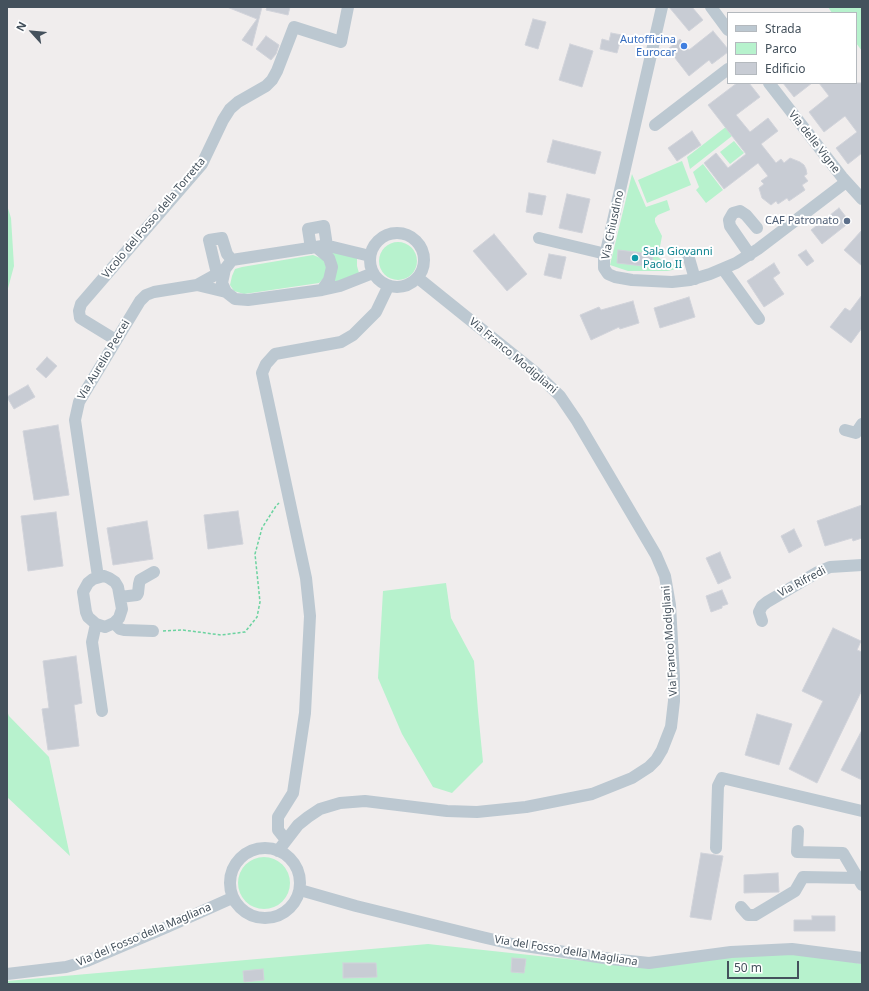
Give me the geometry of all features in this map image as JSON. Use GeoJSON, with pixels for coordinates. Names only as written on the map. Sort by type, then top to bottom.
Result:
{"type":"FeatureCollection","features":[{"type":"Feature","properties":{"kind":"street","name":"Vicolo del Fosso della Torretta"},"geometry":{"type":"LineString","coordinates":[[116,340],[80,318],[79,311],[81,304],[202,164],[223,120],[230,109],[238,102],[266,86],[272,80],[294,27],[341,42],[348,7]]}},
{"type":"Feature","properties":{"kind":"street","name":"Via Chiusdino"},"geometry":{"type":"LineString","coordinates":[[662,7],[606,254],[604,268],[608,274],[615,278],[644,281],[680,281],[695,279],[723,269],[750,255],[846,182]]}},
{"type":"Feature","properties":{"kind":"street"},"geometry":{"type":"LineString","coordinates":[[711,7],[727,29]]}},
{"type":"Feature","properties":{"kind":"street"},"geometry":{"type":"LineString","coordinates":[[655,125],[727,70]]}},
{"type":"Feature","properties":{"kind":"street","name":"Via delle Vigne"},"geometry":{"type":"LineString","coordinates":[[770,84],[846,182],[862,199]]}},
{"type":"Feature","properties":{"kind":"street"},"geometry":{"type":"LineString","coordinates":[[750,255],[730,226],[729,220],[733,213],[740,211],[746,215],[757,228]]}},
{"type":"Feature","properties":{"kind":"street"},"geometry":{"type":"LineString","coordinates":[[395,233],[404,234],[419,244],[423,252],[424,266],[418,278],[411,284],[403,287],[388,287],[378,280],[373,273],[370,265],[370,256],[373,247],[378,240],[386,235],[395,233]]}},
{"type":"Feature","properties":{"kind":"street"},"geometry":{"type":"LineString","coordinates":[[539,238],[606,254]]}},
{"type":"Feature","properties":{"kind":"street"},"geometry":{"type":"LineString","coordinates":[[226,292],[222,283],[225,268],[318,247],[370,256]]}},
{"type":"Feature","properties":{"kind":"street"},"geometry":{"type":"LineString","coordinates":[[318,247],[329,258],[332,267],[329,280],[322,290]]}},
{"type":"Feature","properties":{"kind":"street"},"geometry":{"type":"LineString","coordinates":[[688,255],[695,279]]}},
{"type":"Feature","properties":{"kind":"street","name":"Via Aurelio Peccei"},"geometry":{"type":"LineString","coordinates":[[197,286],[225,268]]}},
{"type":"Feature","properties":{"kind":"street"},"geometry":{"type":"LineString","coordinates":[[723,269],[759,319]]}},
{"type":"Feature","properties":{"kind":"street","name":"Via Aurelio Peccei"},"geometry":{"type":"LineString","coordinates":[[98,576],[75,420],[76,412],[79,402],[140,301],[146,295],[154,292],[197,286],[226,292],[235,299],[248,300],[322,290],[340,286],[373,273]]}},
{"type":"Feature","properties":{"kind":"street","name":"Via Franco Modigliani"},"geometry":{"type":"LineString","coordinates":[[278,851],[298,825],[314,812],[325,807],[347,802],[365,801],[442,811],[477,812],[526,807],[592,794],[632,778],[648,767],[656,760],[662,750],[671,727],[674,706],[674,677],[670,605],[665,576],[656,555],[577,421],[560,396],[536,373],[418,278]]}},
{"type":"Feature","properties":{"kind":"street"},"geometry":{"type":"LineString","coordinates":[[286,840],[278,830],[278,817],[292,793],[294,786],[305,713],[310,616],[306,578],[262,373],[266,364],[275,354],[341,342],[353,335],[376,312],[388,287]]}},
{"type":"Feature","properties":{"kind":"street"},"geometry":{"type":"LineString","coordinates":[[845,430],[856,433],[862,424]]}},
{"type":"Feature","properties":{"kind":"street","name":"Via Rifredi"},"geometry":{"type":"LineString","coordinates":[[762,622],[759,612],[762,606],[822,570],[830,567],[862,565]]}},
{"type":"Feature","properties":{"kind":"street"},"geometry":{"type":"LineString","coordinates":[[120,597],[137,595],[140,580],[154,572]]}},
{"type":"Feature","properties":{"kind":"street"},"geometry":{"type":"LineString","coordinates":[[98,576],[109,578],[118,587],[122,609],[114,623],[105,626],[96,624],[88,617],[83,592],[88,583],[98,576]]}},
{"type":"Feature","properties":{"kind":"street"},"geometry":{"type":"LineString","coordinates":[[114,623],[120,629],[124,630],[153,631]]}},
{"type":"Feature","properties":{"kind":"street"},"geometry":{"type":"LineString","coordinates":[[96,624],[92,642],[102,711]]}},
{"type":"Feature","properties":{"kind":"street"},"geometry":{"type":"LineString","coordinates":[[716,848],[718,786],[722,778],[862,811]]}},
{"type":"Feature","properties":{"kind":"street"},"geometry":{"type":"LineString","coordinates":[[798,831],[797,852],[843,853],[860,881]]}},
{"type":"Feature","properties":{"kind":"street"},"geometry":{"type":"LineString","coordinates":[[267,848],[278,851],[288,857],[295,865],[300,881],[300,890],[295,902],[289,910],[280,915],[260,919],[248,915],[239,909],[232,898],[229,886],[230,873],[236,862],[244,854],[255,849],[267,848]]}},
{"type":"Feature","properties":{"kind":"street"},"geometry":{"type":"LineString","coordinates":[[741,907],[748,915],[755,915],[795,891],[803,877],[860,881]]}},
{"type":"Feature","properties":{"kind":"street","name":"Via del Fosso della Magliana"},"geometry":{"type":"LineString","coordinates":[[300,890],[356,906],[497,941],[611,959],[649,963],[688,959],[730,952],[792,949],[862,958]]}},
{"type":"Feature","properties":{"kind":"street","name":"Via del Fosso della Magliana"},"geometry":{"type":"LineString","coordinates":[[7,974],[66,967],[88,961],[167,928],[232,898]]}},
{"type":"Feature","properties":{"kind":"path"},"geometry":{"type":"LineString","coordinates":[[153,631],[183,630],[221,635],[245,632],[256,617],[260,602],[256,554],[262,528],[276,506],[288,496]]}},
{"type":"Feature","properties":{"kind":"green space"},"geometry":{"type":"Polygon","coordinates":[[[828,7],[862,7],[862,51],[857,44],[857,12],[831,12],[828,7]]]}},
{"type":"Feature","properties":{"kind":"green space"},"geometry":{"type":"Polygon","coordinates":[[[736,119],[740,123],[729,132],[732,136],[690,169],[687,157],[736,119]]]}},
{"type":"Feature","properties":{"kind":"green space"},"geometry":{"type":"Polygon","coordinates":[[[734,141],[744,153],[730,164],[720,152],[734,141]]]}},
{"type":"Feature","properties":{"kind":"green space"},"geometry":{"type":"Polygon","coordinates":[[[682,161],[691,185],[647,203],[638,180],[682,161]]]}},
{"type":"Feature","properties":{"kind":"green space"},"geometry":{"type":"Polygon","coordinates":[[[703,164],[723,190],[706,203],[696,190],[699,187],[693,172],[703,164]]]}},
{"type":"Feature","properties":{"kind":"green space"},"geometry":{"type":"Polygon","coordinates":[[[632,174],[646,207],[667,200],[670,210],[658,215],[655,218],[655,222],[662,236],[658,257],[666,264],[683,264],[683,268],[667,271],[628,271],[610,265],[632,174]]]}},
{"type":"Feature","properties":{"kind":"green space"},"geometry":{"type":"Polygon","coordinates":[[[7,205],[11,218],[14,266],[7,292],[7,205]]]}},
{"type":"Feature","properties":{"kind":"green space"},"geometry":{"type":"Polygon","coordinates":[[[394,242],[402,242],[412,247],[416,254],[416,268],[412,275],[402,280],[394,280],[384,275],[382,272],[379,265],[379,257],[384,247],[387,245],[394,242]]]}},
{"type":"Feature","properties":{"kind":"green space"},"geometry":{"type":"Polygon","coordinates":[[[331,249],[357,255],[357,266],[359,273],[331,285],[331,249]]]}},
{"type":"Feature","properties":{"kind":"green space"},"geometry":{"type":"Polygon","coordinates":[[[313,255],[323,259],[327,269],[324,278],[319,283],[244,294],[234,291],[230,285],[235,269],[313,255]]]}},
{"type":"Feature","properties":{"kind":"green space"},"geometry":{"type":"Polygon","coordinates":[[[446,583],[451,618],[474,661],[483,762],[452,793],[433,787],[402,734],[378,678],[383,591],[446,583]]]}},
{"type":"Feature","properties":{"kind":"green space"},"geometry":{"type":"Polygon","coordinates":[[[7,711],[9,716],[49,757],[70,856],[7,797],[7,711]]]}},
{"type":"Feature","properties":{"kind":"green space"},"geometry":{"type":"Polygon","coordinates":[[[264,857],[278,861],[286,869],[290,883],[286,897],[278,905],[264,909],[250,905],[242,897],[238,883],[242,869],[250,861],[264,857]]]}},
{"type":"Feature","properties":{"kind":"green space"},"geometry":{"type":"Polygon","coordinates":[[[428,944],[631,966],[779,952],[823,957],[862,964],[862,984],[7,984],[7,981],[428,944]]]}},
{"type":"Feature","properties":{"kind":"building"},"geometry":{"type":"Polygon","coordinates":[[[227,7],[262,7],[252,46],[242,40],[257,19],[227,7]]]}},
{"type":"Feature","properties":{"kind":"building"},"geometry":{"type":"Polygon","coordinates":[[[267,7],[290,7],[288,15],[266,10],[267,7]]]}},
{"type":"Feature","properties":{"kind":"building"},"geometry":{"type":"Polygon","coordinates":[[[669,7],[692,7],[703,20],[689,31],[669,7]]]}},
{"type":"Feature","properties":{"kind":"building"},"geometry":{"type":"Polygon","coordinates":[[[533,19],[546,22],[538,49],[525,45],[533,19]]]}},
{"type":"Feature","properties":{"kind":"building"},"geometry":{"type":"Polygon","coordinates":[[[713,31],[727,48],[727,53],[712,64],[709,60],[689,76],[668,49],[680,39],[689,50],[713,31]]]}},
{"type":"Feature","properties":{"kind":"building"},"geometry":{"type":"Polygon","coordinates":[[[611,33],[622,35],[617,53],[600,49],[602,39],[609,41],[611,33]]]}},
{"type":"Feature","properties":{"kind":"building"},"geometry":{"type":"Polygon","coordinates":[[[266,36],[279,45],[276,54],[271,60],[256,49],[266,36]]]}},
{"type":"Feature","properties":{"kind":"building"},"geometry":{"type":"Polygon","coordinates":[[[570,44],[593,51],[582,87],[559,80],[570,44]]]}},
{"type":"Feature","properties":{"kind":"building"},"geometry":{"type":"Polygon","coordinates":[[[862,83],[862,153],[848,164],[836,148],[857,132],[845,116],[824,132],[809,112],[829,96],[820,84],[862,83]]]}},
{"type":"Feature","properties":{"kind":"building"},"geometry":{"type":"Polygon","coordinates":[[[736,84],[750,84],[760,97],[736,115],[750,132],[768,118],[778,131],[761,144],[776,163],[781,159],[784,163],[790,158],[804,165],[807,174],[804,176],[808,181],[802,185],[805,190],[789,201],[787,198],[778,204],[776,201],[771,205],[762,198],[759,188],[764,184],[761,181],[768,176],[758,163],[724,189],[704,163],[716,153],[728,168],[746,154],[708,105],[736,84]]]}},
{"type":"Feature","properties":{"kind":"building"},"geometry":{"type":"Polygon","coordinates":[[[784,84],[811,84],[794,97],[784,84]]]}},
{"type":"Feature","properties":{"kind":"building"},"geometry":{"type":"Polygon","coordinates":[[[692,131],[701,145],[677,161],[668,148],[692,131]]]}},
{"type":"Feature","properties":{"kind":"building"},"geometry":{"type":"Polygon","coordinates":[[[553,140],[601,152],[595,174],[547,162],[553,140]]]}},
{"type":"Feature","properties":{"kind":"building"},"geometry":{"type":"Polygon","coordinates":[[[529,193],[546,196],[542,215],[526,212],[529,193]]]}},
{"type":"Feature","properties":{"kind":"building"},"geometry":{"type":"Polygon","coordinates":[[[567,194],[590,199],[582,233],[559,228],[567,194]]]}},
{"type":"Feature","properties":{"kind":"building"},"geometry":{"type":"Polygon","coordinates":[[[839,208],[850,222],[822,244],[811,230],[839,208]]]}},
{"type":"Feature","properties":{"kind":"building"},"geometry":{"type":"Polygon","coordinates":[[[862,230],[862,266],[844,250],[862,230]]]}},
{"type":"Feature","properties":{"kind":"building"},"geometry":{"type":"Polygon","coordinates":[[[494,234],[527,274],[507,291],[473,251],[494,234]]]}},
{"type":"Feature","properties":{"kind":"building","name":"Sala Giovanni Paolo II"},"geometry":{"type":"Polygon","coordinates":[[[618,250],[653,254],[652,267],[617,263],[618,250]]]}},
{"type":"Feature","properties":{"kind":"building"},"geometry":{"type":"Polygon","coordinates":[[[806,250],[814,261],[807,266],[798,255],[806,250]]]}},
{"type":"Feature","properties":{"kind":"building"},"geometry":{"type":"Polygon","coordinates":[[[549,254],[566,257],[561,279],[544,275],[549,254]]]}},
{"type":"Feature","properties":{"kind":"building"},"geometry":{"type":"Polygon","coordinates":[[[774,263],[780,273],[773,278],[784,294],[764,307],[747,281],[774,263]]]}},
{"type":"Feature","properties":{"kind":"building"},"geometry":{"type":"Polygon","coordinates":[[[862,295],[862,328],[851,343],[830,327],[845,308],[850,311],[862,295]]]}},
{"type":"Feature","properties":{"kind":"building"},"geometry":{"type":"Polygon","coordinates":[[[689,297],[695,317],[660,328],[654,308],[689,297]]]}},
{"type":"Feature","properties":{"kind":"building"},"geometry":{"type":"Polygon","coordinates":[[[633,301],[639,323],[620,329],[619,327],[591,340],[580,315],[599,307],[601,310],[633,301]]]}},
{"type":"Feature","properties":{"kind":"building"},"geometry":{"type":"Polygon","coordinates":[[[47,357],[57,366],[46,378],[36,369],[47,357]]]}},
{"type":"Feature","properties":{"kind":"building"},"geometry":{"type":"Polygon","coordinates":[[[28,385],[35,397],[14,409],[7,397],[28,385]]]}},
{"type":"Feature","properties":{"kind":"building"},"geometry":{"type":"Polygon","coordinates":[[[58,425],[69,495],[34,500],[23,431],[58,425]]]}},
{"type":"Feature","properties":{"kind":"building"},"geometry":{"type":"Polygon","coordinates":[[[862,505],[862,538],[853,541],[852,538],[825,546],[817,521],[862,505]]]}},
{"type":"Feature","properties":{"kind":"building"},"geometry":{"type":"Polygon","coordinates":[[[238,511],[243,544],[208,549],[204,515],[238,511]]]}},
{"type":"Feature","properties":{"kind":"building"},"geometry":{"type":"Polygon","coordinates":[[[56,512],[63,566],[28,571],[21,516],[56,512]]]}},
{"type":"Feature","properties":{"kind":"building"},"geometry":{"type":"Polygon","coordinates":[[[147,521],[153,559],[113,565],[107,528],[147,521]]]}},
{"type":"Feature","properties":{"kind":"building"},"geometry":{"type":"Polygon","coordinates":[[[794,529],[802,546],[789,553],[781,536],[794,529]]]}},
{"type":"Feature","properties":{"kind":"building"},"geometry":{"type":"Polygon","coordinates":[[[720,552],[731,578],[718,584],[706,558],[720,552]]]}},
{"type":"Feature","properties":{"kind":"building"},"geometry":{"type":"Polygon","coordinates":[[[722,590],[728,604],[711,612],[706,596],[722,590]]]}},
{"type":"Feature","properties":{"kind":"building"},"geometry":{"type":"Polygon","coordinates":[[[833,628],[861,641],[857,650],[862,652],[862,690],[817,783],[789,769],[823,701],[802,691],[833,628]]]}},
{"type":"Feature","properties":{"kind":"building"},"geometry":{"type":"Polygon","coordinates":[[[76,656],[82,703],[74,705],[79,746],[48,750],[42,709],[49,708],[43,661],[76,656]]]}},
{"type":"Feature","properties":{"kind":"building"},"geometry":{"type":"Polygon","coordinates":[[[757,714],[792,724],[779,765],[745,755],[757,714]]]}},
{"type":"Feature","properties":{"kind":"building"},"geometry":{"type":"Polygon","coordinates":[[[862,730],[862,780],[841,770],[862,730]]]}},
{"type":"Feature","properties":{"kind":"building"},"geometry":{"type":"Polygon","coordinates":[[[701,853],[723,856],[711,920],[690,917],[701,853]]]}},
{"type":"Feature","properties":{"kind":"building"},"geometry":{"type":"Polygon","coordinates":[[[778,873],[779,892],[744,893],[744,875],[778,873]]]}},
{"type":"Feature","properties":{"kind":"building"},"geometry":{"type":"Polygon","coordinates":[[[812,916],[835,916],[835,931],[794,931],[794,920],[812,920],[812,916]]]}},
{"type":"Feature","properties":{"kind":"building"},"geometry":{"type":"Polygon","coordinates":[[[512,958],[526,959],[524,973],[511,972],[512,958]]]}},
{"type":"Feature","properties":{"kind":"building"},"geometry":{"type":"Polygon","coordinates":[[[343,963],[376,963],[377,977],[343,978],[343,963]]]}},
{"type":"Feature","properties":{"kind":"building"},"geometry":{"type":"Polygon","coordinates":[[[263,969],[264,980],[244,982],[243,971],[263,969]]]}},
{"type":"Feature","properties":{"kind":"place","name":"Autofficina Eurocar"},"geometry":{"type":"Point","coordinates":[684,46]}},
{"type":"Feature","properties":{"kind":"place","name":"CAF Patronato"},"geometry":{"type":"Point","coordinates":[847,221]}},
{"type":"Feature","properties":{"kind":"place","name":"Sala Giovanni Paolo II"},"geometry":{"type":"Point","coordinates":[635,258]}}]}
